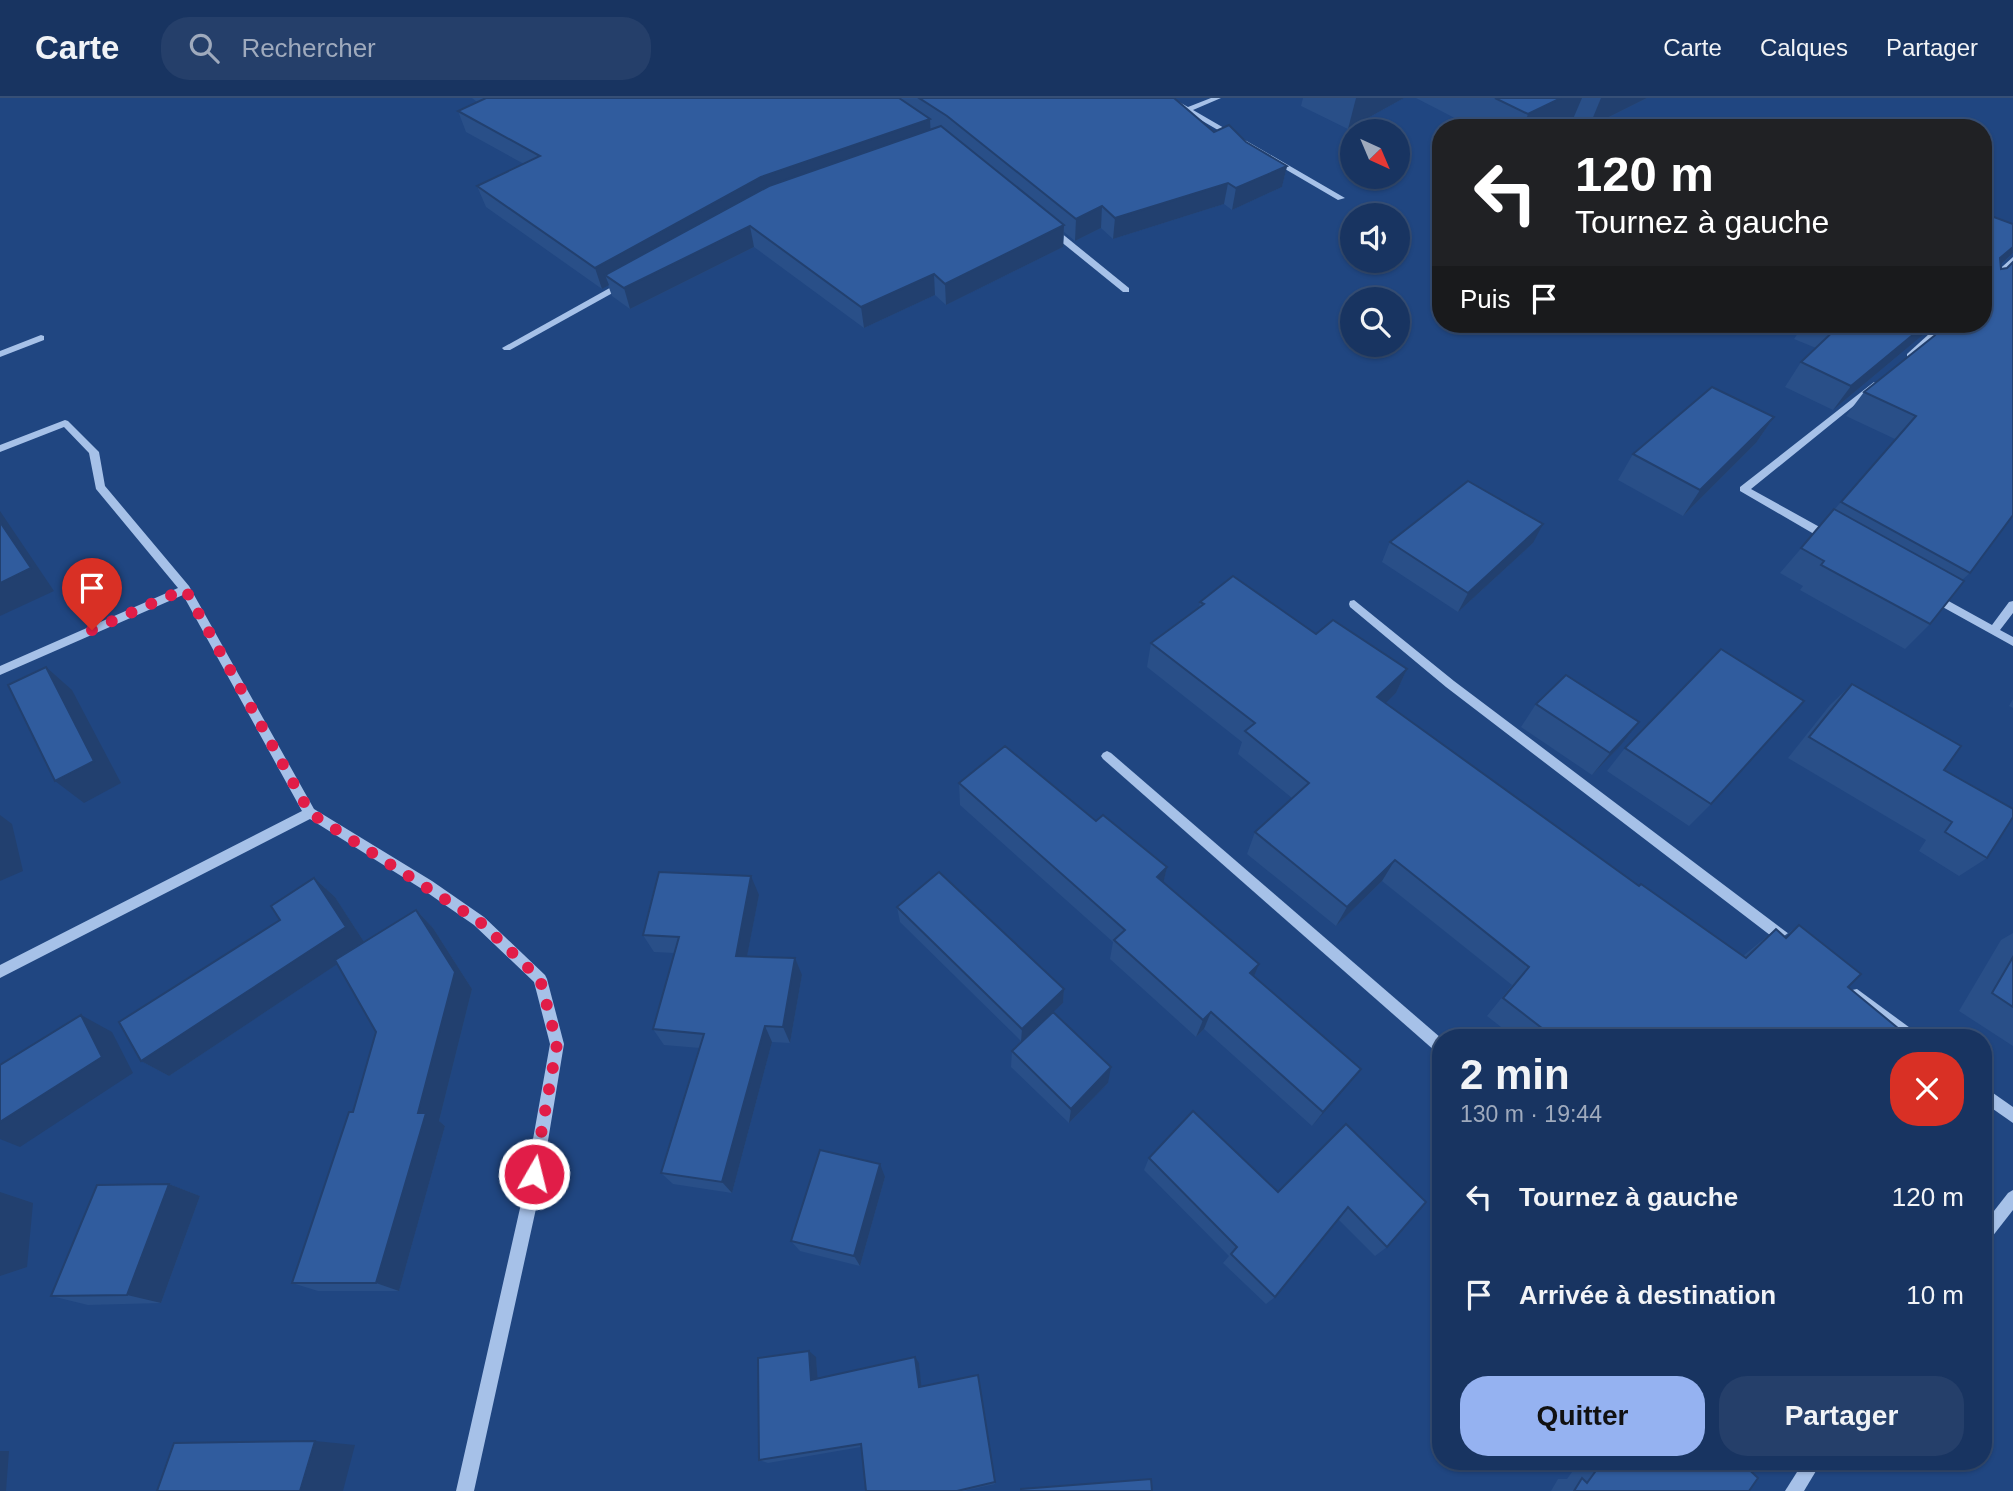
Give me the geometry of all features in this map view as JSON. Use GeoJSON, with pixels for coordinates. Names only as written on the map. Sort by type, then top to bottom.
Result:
{"type":"FeatureCollection","features":[{"type":"Feature","properties":{"kind":"street"},"geometry":{"type":"LineString","coordinates":[[1167,98],[1341,198]]}},
{"type":"Feature","properties":{"kind":"street"},"geometry":{"type":"LineString","coordinates":[[1186,110],[1217,98]]}},
{"type":"Feature","properties":{"kind":"street"},"geometry":{"type":"LineString","coordinates":[[1040,220],[1126,290]]}},
{"type":"Feature","properties":{"kind":"street"},"geometry":{"type":"LineString","coordinates":[[1992,280],[2013,260]]}},
{"type":"Feature","properties":{"kind":"street"},"geometry":{"type":"LineString","coordinates":[[507,348],[638,276]]}},
{"type":"Feature","properties":{"kind":"street"},"geometry":{"type":"LineString","coordinates":[[1900,364],[1935,333]]}},
{"type":"Feature","properties":{"kind":"street"},"geometry":{"type":"LineString","coordinates":[[0,354],[41,338]]}},
{"type":"Feature","properties":{"kind":"street"},"geometry":{"type":"LineString","coordinates":[[1839,543],[1744,489],[1881,380]]}},
{"type":"Feature","properties":{"kind":"street"},"geometry":{"type":"LineString","coordinates":[[0,449],[65,423],[94,452],[100,487],[185,589],[310,813],[479,921],[540,979],[557,1044],[531,1195],[465,1491]]}},
{"type":"Feature","properties":{"kind":"street"},"geometry":{"type":"LineString","coordinates":[[0,671],[185,589]]}},
{"type":"Feature","properties":{"kind":"street"},"geometry":{"type":"LineString","coordinates":[[1922,591],[2013,642]]}},
{"type":"Feature","properties":{"kind":"street"},"geometry":{"type":"LineString","coordinates":[[1354,604],[1450,684],[1796,947]]}},
{"type":"Feature","properties":{"kind":"street"},"geometry":{"type":"LineString","coordinates":[[1993,631],[2013,605]]}},
{"type":"Feature","properties":{"kind":"street"},"geometry":{"type":"LineString","coordinates":[[1107,756],[1432,1039]]}},
{"type":"Feature","properties":{"kind":"street"},"geometry":{"type":"LineString","coordinates":[[0,972],[310,813]]}},
{"type":"Feature","properties":{"kind":"street"},"geometry":{"type":"LineString","coordinates":[[1849,988],[1901,1029]]}},
{"type":"Feature","properties":{"kind":"street"},"geometry":{"type":"LineString","coordinates":[[1992,1100],[2013,1116]]}},
{"type":"Feature","properties":{"kind":"street"},"geometry":{"type":"LineString","coordinates":[[1992,1225],[2013,1198]]}},
{"type":"Feature","properties":{"kind":"street"},"geometry":{"type":"LineString","coordinates":[[1794,1491],[1808,1470]]}},
{"type":"Feature","properties":{"kind":"building"},"geometry":{"type":"Polygon","coordinates":[[[486,98],[899,98],[930,119],[761,177],[595,268],[477,186],[540,156],[458,111],[486,98]]]}},
{"type":"Feature","properties":{"kind":"building"},"geometry":{"type":"Polygon","coordinates":[[[919,98],[1174,98],[1214,132],[1229,125],[1246,142],[1287,166],[1236,188],[1228,183],[1115,218],[1102,206],[1076,219],[947,116],[919,98]]]}},
{"type":"Feature","properties":{"kind":"building"},"geometry":{"type":"Polygon","coordinates":[[[1495,98],[1561,98],[1528,114],[1495,98]]]}},
{"type":"Feature","properties":{"kind":"building"},"geometry":{"type":"Polygon","coordinates":[[[941,126],[1064,225],[945,284],[934,274],[861,307],[750,226],[624,288],[605,275],[769,186],[941,126]]]}},
{"type":"Feature","properties":{"kind":"building"},"geometry":{"type":"Polygon","coordinates":[[[1992,216],[2013,224],[2013,247],[2000,258],[2001,269],[2007,268],[2013,262],[2013,515],[1970,573],[1841,502],[1916,416],[1864,392],[1937,333],[1992,333],[1992,216]]]}},
{"type":"Feature","properties":{"kind":"building"},"geometry":{"type":"Polygon","coordinates":[[[1832,333],[1915,333],[1851,386],[1801,362],[1832,333]]]}},
{"type":"Feature","properties":{"kind":"building"},"geometry":{"type":"Polygon","coordinates":[[[1712,387],[1774,417],[1700,490],[1633,454],[1712,387]]]}},
{"type":"Feature","properties":{"kind":"building"},"geometry":{"type":"Polygon","coordinates":[[[1468,481],[1543,524],[1468,593],[1390,542],[1468,481]]]}},
{"type":"Feature","properties":{"kind":"building"},"geometry":{"type":"Polygon","coordinates":[[[1834,509],[1964,581],[1930,624],[1821,565],[1824,561],[1801,548],[1834,509]]]}},
{"type":"Feature","properties":{"kind":"building"},"geometry":{"type":"Polygon","coordinates":[[[0,522],[31,568],[0,583],[0,522]]]}},
{"type":"Feature","properties":{"kind":"building"},"geometry":{"type":"Polygon","coordinates":[[[1233,576],[1316,634],[1333,620],[1407,669],[1377,697],[1639,886],[1641,884],[1746,958],[1776,929],[1786,938],[1799,925],[1861,974],[1848,987],[1899,1029],[1543,1029],[1503,998],[1529,967],[1395,860],[1347,907],[1255,832],[1309,783],[1245,731],[1255,723],[1151,643],[1204,604],[1200,602],[1233,576]]]}},
{"type":"Feature","properties":{"kind":"building"},"geometry":{"type":"Polygon","coordinates":[[[1721,649],[1804,701],[1711,804],[1625,748],[1721,649]]]}},
{"type":"Feature","properties":{"kind":"building"},"geometry":{"type":"Polygon","coordinates":[[[46,667],[94,761],[55,781],[8,685],[46,667]]]}},
{"type":"Feature","properties":{"kind":"building"},"geometry":{"type":"Polygon","coordinates":[[[1566,675],[1639,722],[1610,753],[1536,704],[1566,675]]]}},
{"type":"Feature","properties":{"kind":"building"},"geometry":{"type":"Polygon","coordinates":[[[1852,684],[1961,746],[1944,770],[2013,809],[2013,817],[1987,858],[1945,832],[1952,822],[1809,737],[1852,684]]]}},
{"type":"Feature","properties":{"kind":"building"},"geometry":{"type":"Polygon","coordinates":[[[1005,746],[1096,821],[1103,815],[1167,867],[1157,877],[1259,964],[1250,973],[1361,1069],[1323,1112],[1211,1012],[1203,1020],[1114,940],[1125,930],[959,783],[1005,746]]]}},
{"type":"Feature","properties":{"kind":"building"},"geometry":{"type":"Polygon","coordinates":[[[659,872],[751,876],[736,956],[795,958],[783,1027],[765,1026],[722,1182],[661,1173],[704,1034],[653,1029],[679,937],[643,935],[659,872]]]}},
{"type":"Feature","properties":{"kind":"building"},"geometry":{"type":"Polygon","coordinates":[[[939,872],[1064,989],[1022,1029],[897,907],[939,872]]]}},
{"type":"Feature","properties":{"kind":"building"},"geometry":{"type":"Polygon","coordinates":[[[314,878],[346,927],[141,1061],[119,1022],[280,920],[271,906],[314,878]]]}},
{"type":"Feature","properties":{"kind":"building"},"geometry":{"type":"Polygon","coordinates":[[[416,910],[455,972],[418,1113],[426,1113],[376,1283],[292,1283],[349,1112],[353,1112],[376,1032],[335,960],[416,910]]]}},
{"type":"Feature","properties":{"kind":"building"},"geometry":{"type":"Polygon","coordinates":[[[2013,957],[2013,1007],[1992,993],[2013,957]]]}},
{"type":"Feature","properties":{"kind":"building"},"geometry":{"type":"Polygon","coordinates":[[[1053,1012],[1111,1067],[1071,1109],[1012,1051],[1053,1012]]]}},
{"type":"Feature","properties":{"kind":"building"},"geometry":{"type":"Polygon","coordinates":[[[81,1015],[102,1057],[0,1122],[0,1065],[81,1015]]]}},
{"type":"Feature","properties":{"kind":"building"},"geometry":{"type":"Polygon","coordinates":[[[1193,1111],[1278,1192],[1346,1124],[1426,1202],[1387,1247],[1348,1207],[1275,1297],[1231,1254],[1237,1247],[1149,1158],[1193,1111]]]}},
{"type":"Feature","properties":{"kind":"building"},"geometry":{"type":"Polygon","coordinates":[[[820,1150],[880,1164],[854,1256],[791,1241],[820,1150]]]}},
{"type":"Feature","properties":{"kind":"building"},"geometry":{"type":"Polygon","coordinates":[[[169,1184],[127,1295],[51,1296],[97,1185],[169,1184]]]}},
{"type":"Feature","properties":{"kind":"building"},"geometry":{"type":"Polygon","coordinates":[[[809,1351],[811,1380],[915,1357],[919,1387],[978,1375],[995,1482],[957,1491],[866,1491],[861,1444],[759,1460],[758,1358],[809,1351]]]}},
{"type":"Feature","properties":{"kind":"building"},"geometry":{"type":"Polygon","coordinates":[[[315,1441],[300,1491],[157,1491],[174,1443],[315,1441]]]}},
{"type":"Feature","properties":{"kind":"building"},"geometry":{"type":"Polygon","coordinates":[[[1596,1470],[1750,1470],[1758,1478],[1749,1491],[1574,1491],[1582,1478],[1587,1483],[1596,1470]]]}},
{"type":"Feature","properties":{"kind":"building"},"geometry":{"type":"Polygon","coordinates":[[[1151,1479],[1152,1491],[1021,1491],[1021,1489],[1151,1479]]]}},
{"type":"Feature","properties":{"kind":"route"},"geometry":{"type":"LineString","coordinates":[[92,630],[185,589],[310,813],[479,921],[540,979],[557,1044],[534,1174]]}}]}
